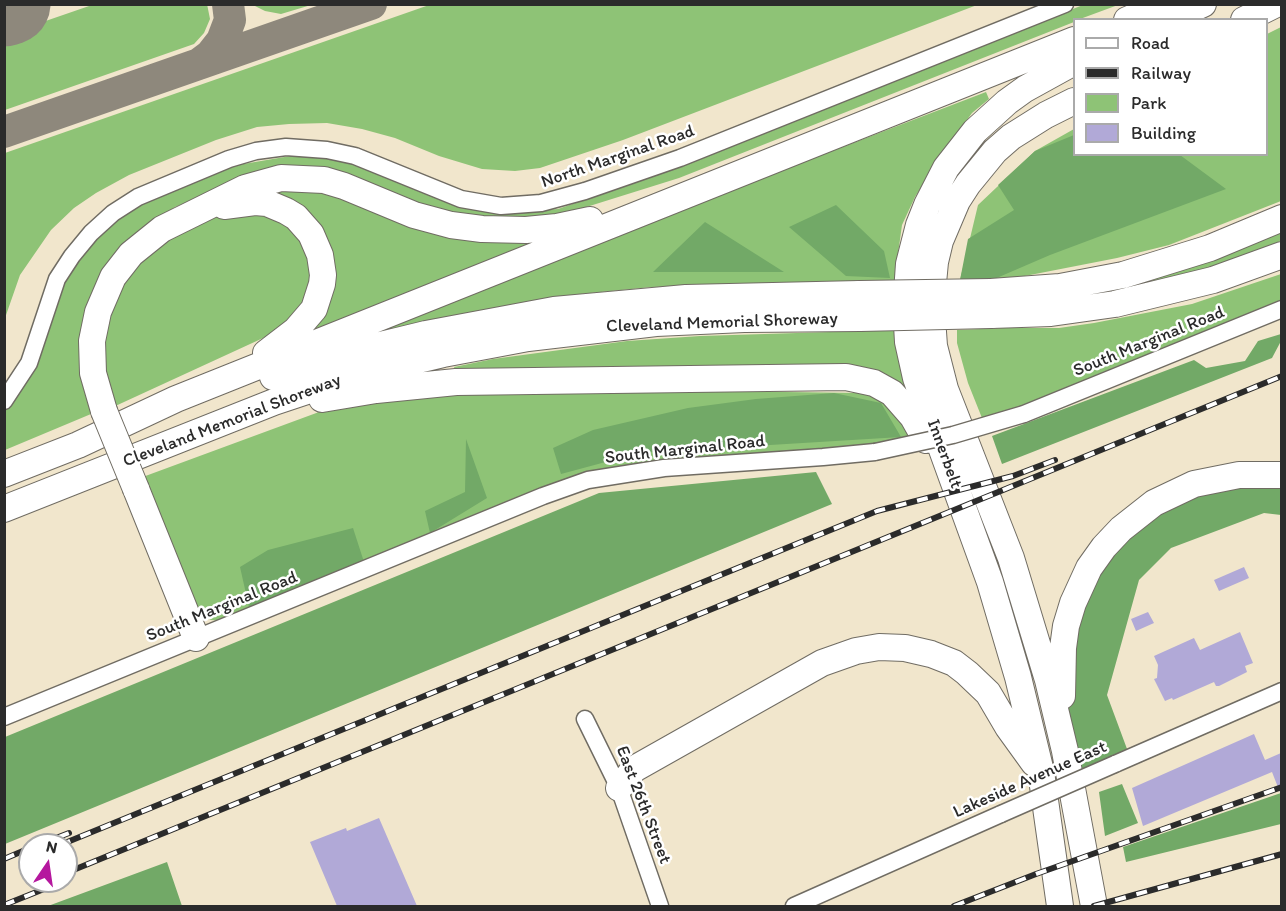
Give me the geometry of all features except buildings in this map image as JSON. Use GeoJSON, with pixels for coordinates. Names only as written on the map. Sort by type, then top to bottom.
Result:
{"type":"FeatureCollection","features":[{"type":"Feature","properties":{"kind":"highway"},"geometry":{"type":"LineString","coordinates":[[1131,18],[1164,4]]}},
{"type":"Feature","properties":{"kind":"highway"},"geometry":{"type":"LineString","coordinates":[[1172,18],[1203,4]]}},
{"type":"Feature","properties":{"kind":"highway"},"geometry":{"type":"LineString","coordinates":[[1248,18],[1276,4]]}},
{"type":"Feature","properties":{"kind":"highway","name":"Cleveland Memorial Shoreway"},"geometry":{"type":"LineString","coordinates":[[4,474],[78,445],[176,399],[237,374],[1073,40]]}},
{"type":"Feature","properties":{"kind":"highway","name":"Innerbelt"},"geometry":{"type":"LineString","coordinates":[[1060,906],[1041,772],[1012,655],[990,582],[916,378],[907,324],[907,291],[909,264],[923,215],[951,162],[990,116],[1025,89],[1073,63]]}},
{"type":"Feature","properties":{"kind":"highway","name":"Innerbelt"},"geometry":{"type":"LineString","coordinates":[[1073,102],[1011,137],[995,151],[968,184],[957,201],[940,241],[933,272],[931,304],[934,346],[945,389],[1011,558],[1040,651],[1063,745],[1094,906]]}},
{"type":"Feature","properties":{"kind":"highway"},"geometry":{"type":"LineString","coordinates":[[196,638],[104,411],[95,383],[92,352],[95,321],[113,277],[131,254],[162,228],[232,193],[257,183],[281,178],[324,180],[425,219],[496,230],[557,227],[683,196]]}},
{"type":"Feature","properties":{"kind":"highway"},"geometry":{"type":"LineString","coordinates":[[182,219],[232,204],[267,203],[296,217],[311,234],[316,244],[323,275],[321,292],[314,309],[296,330],[237,374]]}},
{"type":"Feature","properties":{"kind":"highway"},"geometry":{"type":"LineString","coordinates":[[991,304],[1060,287],[1124,275],[1210,248],[1281,218]]}},
{"type":"Feature","properties":{"kind":"highway"},"geometry":{"type":"LineString","coordinates":[[78,445],[340,355],[478,323],[554,310],[664,299],[772,295],[860,306],[991,304],[1051,313],[1115,304],[1213,280],[1281,255]]}},
{"type":"Feature","properties":{"kind":"highway","name":"Cleveland Memorial Shoreway"},"geometry":{"type":"LineString","coordinates":[[4,509],[295,394],[358,374],[443,354],[528,338],[656,323],[744,319],[860,306]]}},
{"type":"Feature","properties":{"kind":"highway"},"geometry":{"type":"LineString","coordinates":[[235,417],[376,390],[456,382],[856,378],[883,387],[906,407],[919,426],[966,517]]}},
{"type":"Feature","properties":{"kind":"highway"},"geometry":{"type":"LineString","coordinates":[[1063,745],[1062,659],[1066,626],[1078,590],[1089,568],[1104,547],[1131,519],[1180,489],[1225,477],[1252,474],[1280,476]]}},
{"type":"Feature","properties":{"kind":"highway"},"geometry":{"type":"LineString","coordinates":[[4,517],[39,495]]}},
{"type":"Feature","properties":{"kind":"highway"},"geometry":{"type":"LineString","coordinates":[[619,788],[634,769],[822,663],[856,651],[879,647],[905,648],[930,654],[954,663],[968,673],[988,693],[1008,727],[1041,772]]}},
{"type":"Feature","properties":{"kind":"street","name":"North Marginal Road"},"geometry":{"type":"LineString","coordinates":[[4,401],[29,363],[57,279],[91,233],[113,213],[138,197],[229,159],[286,147],[327,150],[355,156],[461,200],[501,206],[541,203],[585,191],[680,158],[1065,4]]}},
{"type":"Feature","properties":{"kind":"street","name":"South Marginal Road"},"geometry":{"type":"LineString","coordinates":[[4,717],[588,480],[664,468],[875,452],[953,435],[1024,414],[1281,309]]}},
{"type":"Feature","properties":{"kind":"street","name":"Lakeside Avenue East"},"geometry":{"type":"LineString","coordinates":[[794,906],[1281,691]]}},
{"type":"Feature","properties":{"kind":"street","name":"East 26th Street"},"geometry":{"type":"LineString","coordinates":[[585,719],[619,788],[660,906]]}},
{"type":"Feature","properties":{"kind":"green space"},"geometry":{"type":"Polygon","coordinates":[[[207,4],[210,19],[204,33],[194,44],[5,110],[5,35],[92,5],[207,4]]]}},
{"type":"Feature","properties":{"kind":"green space"},"geometry":{"type":"Polygon","coordinates":[[[432,4],[977,5],[623,140],[540,168],[515,171],[482,169],[439,156],[395,138],[327,123],[257,127],[216,140],[129,175],[74,208],[51,230],[20,275],[5,318],[5,153],[432,4]]]}},
{"type":"Feature","properties":{"kind":"green space"},"geometry":{"type":"Polygon","coordinates":[[[253,5],[311,5],[281,14],[265,11],[253,5]]]}},
{"type":"Feature","properties":{"kind":"green space"},"geometry":{"type":"Polygon","coordinates":[[[1083,5],[1118,5],[1083,18],[1073,18],[1073,22],[679,178],[564,214],[508,219],[454,214],[369,186],[223,187],[175,207],[141,231],[85,375],[91,414],[5,450],[5,410],[25,384],[64,279],[101,231],[129,209],[214,169],[308,153],[357,163],[511,212],[558,209],[633,183],[1083,5]]]}},
{"type":"Feature","properties":{"kind":"green space"},"geometry":{"type":"Polygon","coordinates":[[[1281,27],[1281,201],[1169,245],[1117,258],[989,283],[960,280],[978,205],[1035,151],[1073,130],[1073,156],[1268,156],[1268,34],[1281,27]]]}},
{"type":"Feature","properties":{"kind":"green space"},"geometry":{"type":"Polygon","coordinates":[[[986,92],[989,99],[972,113],[915,197],[902,225],[894,283],[652,287],[581,294],[466,313],[368,336],[368,329],[986,92]]]}},
{"type":"Feature","properties":{"kind":"green space"},"geometry":{"type":"Polygon","coordinates":[[[1073,135],[1073,156],[1181,156],[1226,189],[1050,255],[992,280],[960,280],[968,239],[1014,210],[998,185],[1035,151],[1073,135]]]}},
{"type":"Feature","properties":{"kind":"green space"},"geometry":{"type":"Polygon","coordinates":[[[273,187],[322,188],[536,242],[311,332],[330,300],[332,261],[267,194],[273,187]]]}},
{"type":"Feature","properties":{"kind":"green space"},"geometry":{"type":"Polygon","coordinates":[[[836,205],[884,251],[890,278],[846,276],[789,227],[836,205]]]}},
{"type":"Feature","properties":{"kind":"green space"},"geometry":{"type":"Polygon","coordinates":[[[244,208],[295,227],[314,272],[298,316],[274,333],[111,408],[102,376],[104,318],[132,258],[186,226],[244,208]]]}},
{"type":"Feature","properties":{"kind":"green space"},"geometry":{"type":"Polygon","coordinates":[[[705,222],[784,272],[653,272],[705,222]]]}},
{"type":"Feature","properties":{"kind":"green space"},"geometry":{"type":"Polygon","coordinates":[[[1281,231],[1281,240],[1277,243],[1212,267],[1153,282],[1151,277],[1281,231]]]}},
{"type":"Feature","properties":{"kind":"green space"},"geometry":{"type":"Polygon","coordinates":[[[1281,274],[1281,301],[1098,376],[1016,408],[982,418],[968,383],[957,343],[957,330],[1059,328],[1094,323],[1192,304],[1281,274]]]}},
{"type":"Feature","properties":{"kind":"green space"},"geometry":{"type":"Polygon","coordinates":[[[894,330],[906,393],[895,384],[456,373],[454,367],[493,359],[627,341],[700,336],[894,330]]]}},
{"type":"Feature","properties":{"kind":"green space"},"geometry":{"type":"Polygon","coordinates":[[[1281,334],[1281,341],[1272,358],[1002,464],[992,436],[1194,360],[1206,368],[1245,361],[1258,341],[1281,334]]]}},
{"type":"Feature","properties":{"kind":"green space"},"geometry":{"type":"Polygon","coordinates":[[[709,391],[862,393],[883,401],[904,416],[911,436],[890,442],[804,451],[632,464],[595,472],[487,512],[249,607],[239,616],[225,621],[211,620],[192,609],[140,478],[319,412],[446,393],[709,391]]]}},
{"type":"Feature","properties":{"kind":"green space"},"geometry":{"type":"Polygon","coordinates":[[[834,393],[881,403],[901,437],[639,453],[561,474],[553,448],[593,430],[688,408],[756,399],[834,393]]]}},
{"type":"Feature","properties":{"kind":"green space"},"geometry":{"type":"Polygon","coordinates":[[[466,439],[487,498],[430,533],[425,511],[465,492],[466,439]]]}},
{"type":"Feature","properties":{"kind":"green space"},"geometry":{"type":"Polygon","coordinates":[[[816,472],[832,504],[32,833],[18,833],[18,839],[5,844],[5,737],[599,493],[816,472]]]}},
{"type":"Feature","properties":{"kind":"green space"},"geometry":{"type":"Polygon","coordinates":[[[1281,476],[1281,515],[1264,513],[1171,548],[1139,580],[1107,695],[1130,757],[1074,782],[1063,745],[1073,603],[1154,503],[1281,476]]]}},
{"type":"Feature","properties":{"kind":"green space"},"geometry":{"type":"Polygon","coordinates":[[[353,528],[364,562],[249,607],[240,567],[268,550],[353,528]]]}},
{"type":"Feature","properties":{"kind":"green space"},"geometry":{"type":"Polygon","coordinates":[[[1122,784],[1138,823],[1105,836],[1099,792],[1122,784]]]}},
{"type":"Feature","properties":{"kind":"green space"},"geometry":{"type":"Polygon","coordinates":[[[1281,793],[1281,824],[1126,862],[1123,847],[1281,793]]]}},
{"type":"Feature","properties":{"kind":"green space"},"geometry":{"type":"Polygon","coordinates":[[[167,862],[182,906],[48,906],[167,862]]]}},
{"type":"Feature","properties":{"kind":"taxiway"},"geometry":{"type":"LineString","coordinates":[[199,64],[211,55],[222,41],[230,20],[228,4]]}},
{"type":"Feature","properties":{"kind":"taxiway"},"geometry":{"type":"LineString","coordinates":[[4,132],[371,4]]}},
{"type":"Feature","properties":{"kind":"runway"},"geometry":{"type":"LineString","coordinates":[[4,6],[10,4]]}},
{"type":"Feature","properties":{"kind":"railway"},"geometry":{"type":"LineString","coordinates":[[78,868],[1282,376]]}},
{"type":"Feature","properties":{"kind":"railway"},"geometry":{"type":"LineString","coordinates":[[78,838],[877,511],[1013,476],[1055,460]]}},
{"type":"Feature","properties":{"kind":"railway"},"geometry":{"type":"LineString","coordinates":[[954,906],[1036,874],[1282,787]]}},
{"type":"Feature","properties":{"kind":"railway"},"geometry":{"type":"LineString","coordinates":[[4,859],[18,853]]}},
{"type":"Feature","properties":{"kind":"railway"},"geometry":{"type":"LineString","coordinates":[[1094,906],[1282,854]]}},
{"type":"Feature","properties":{"kind":"railway"},"geometry":{"type":"LineString","coordinates":[[4,905],[34,893]]}}]}
